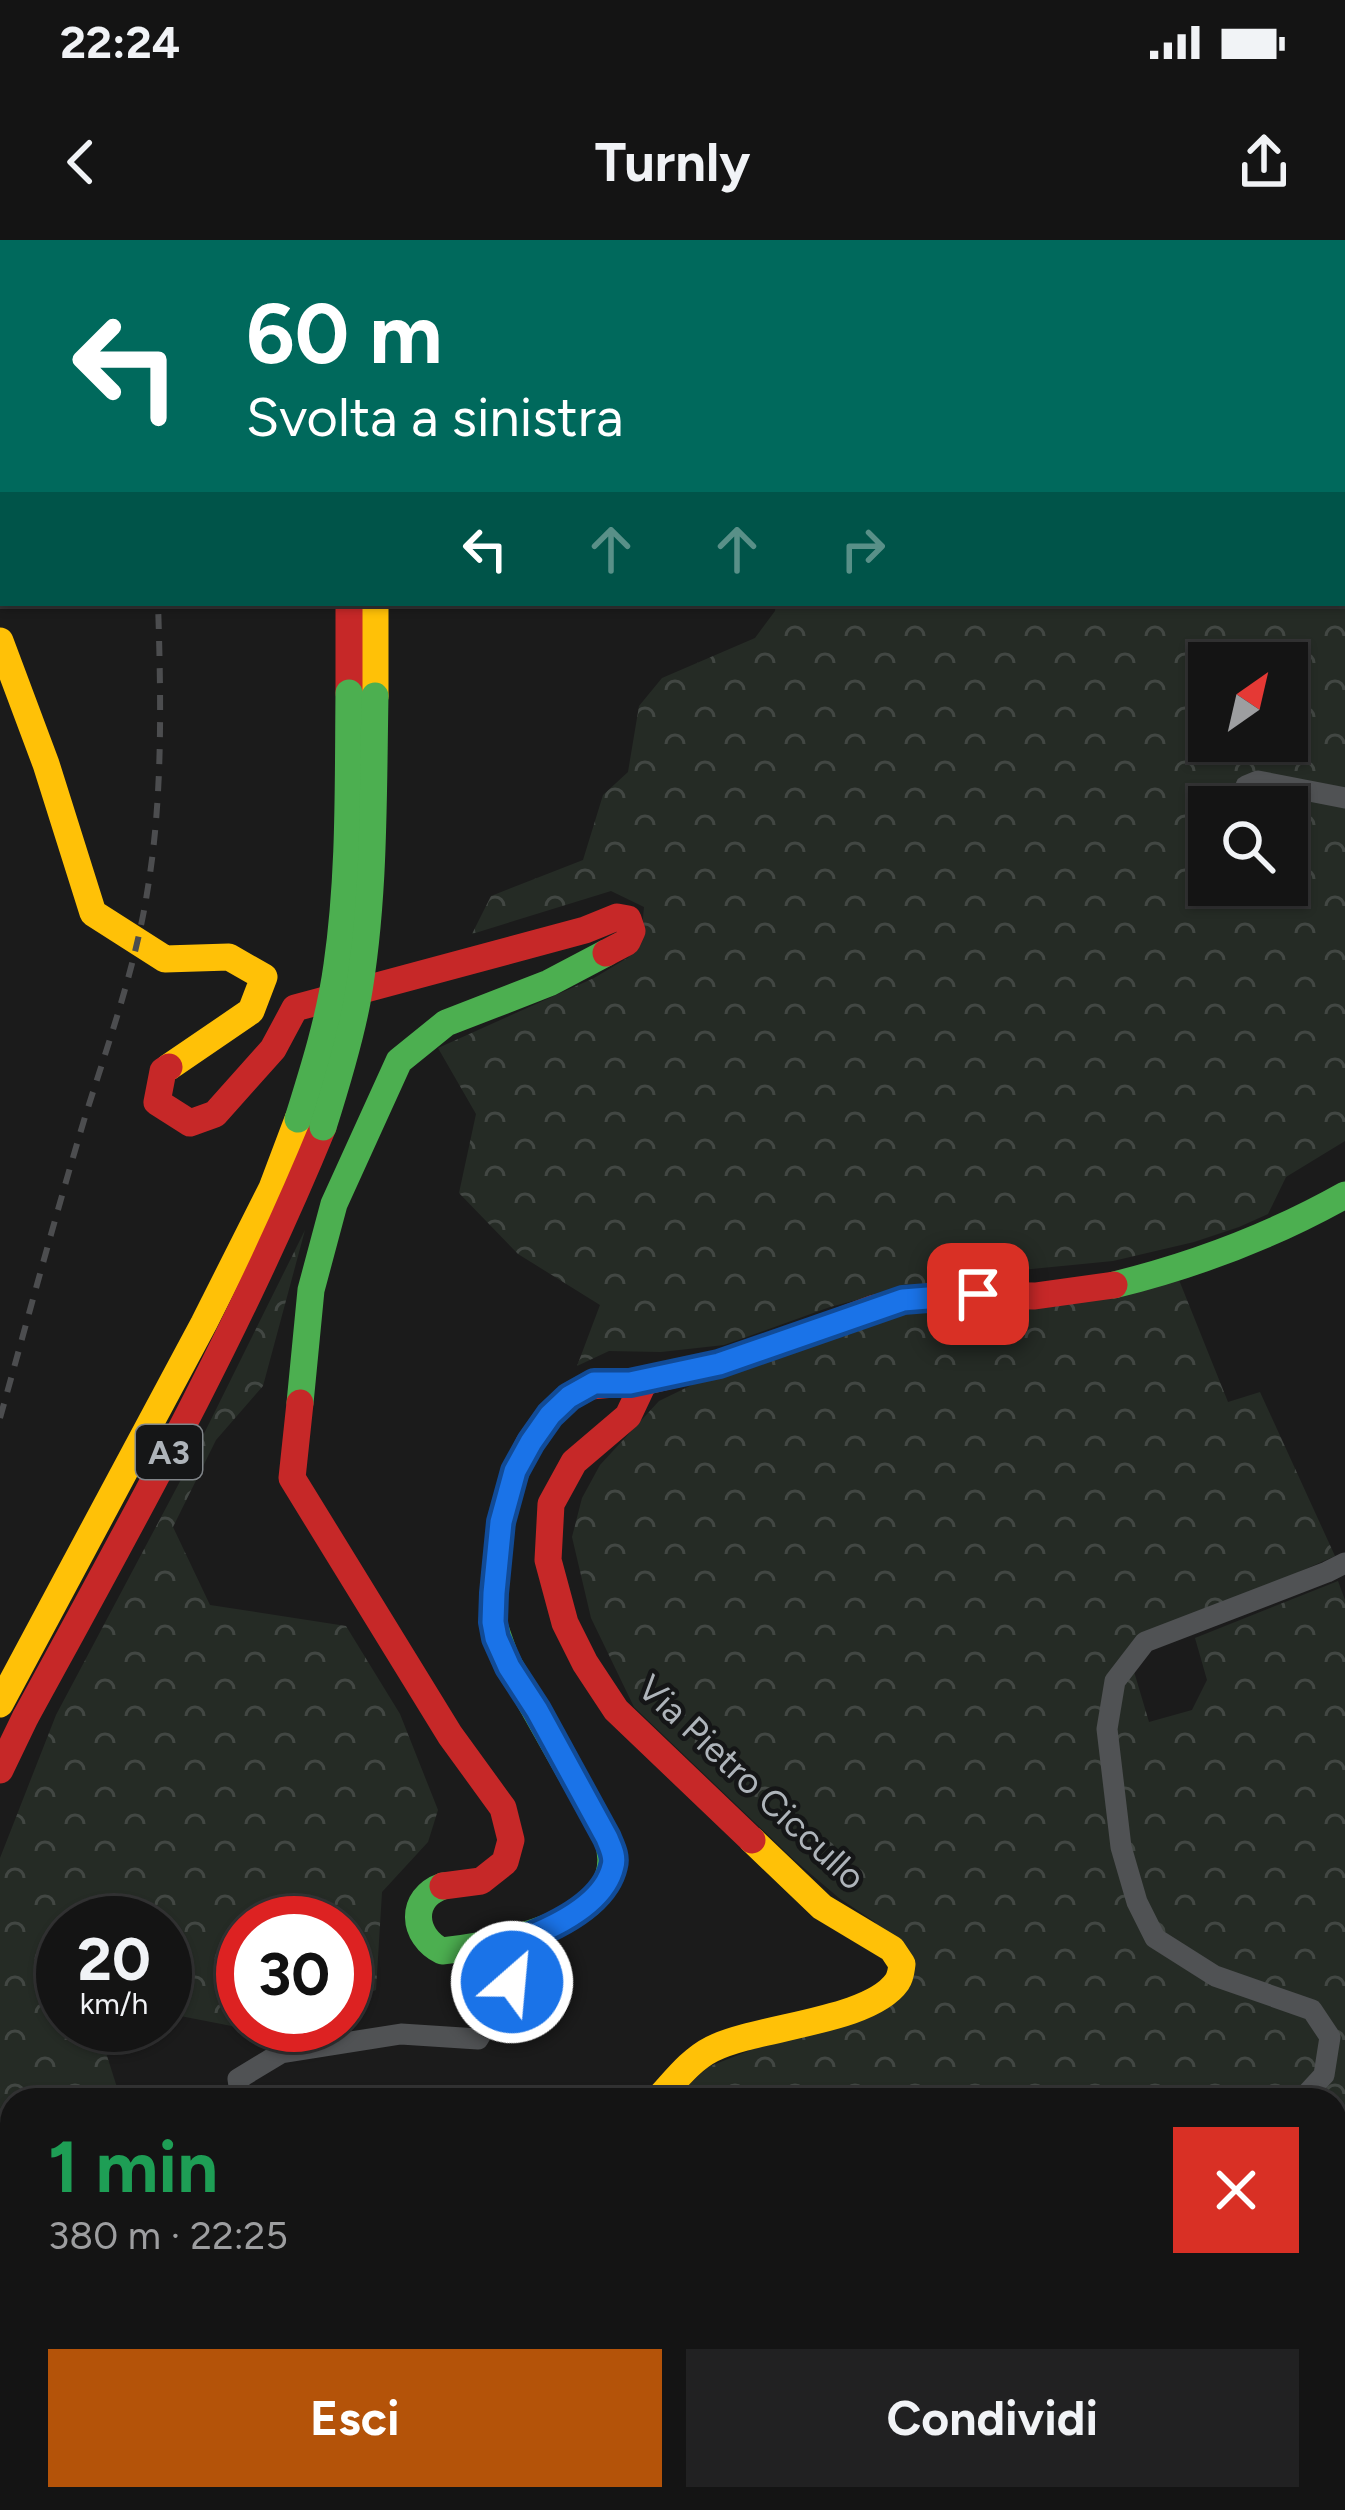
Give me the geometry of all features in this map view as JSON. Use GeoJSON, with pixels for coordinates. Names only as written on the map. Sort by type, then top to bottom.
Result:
{"type":"FeatureCollection","features":[{"type":"Feature","properties":{"kind":"main road","name":"A3"},"geometry":{"type":"LineString","coordinates":[[349,606],[362,694]]}},
{"type":"Feature","properties":{"kind":"main road","name":"A3"},"geometry":{"type":"LineString","coordinates":[[0,1770],[237,1324],[291,1208],[311,1123],[320,1046],[337,968],[375,606]]}},
{"type":"Feature","properties":{"kind":"main road"},"geometry":{"type":"LineString","coordinates":[[0,641],[46,764],[93,913],[165,959],[229,957],[263,977],[251,1011],[164,1071],[157,1102],[190,1124],[215,1114],[273,1049],[295,1008],[585,930],[617,916],[628,919],[632,931],[626,942],[549,983],[446,1023],[399,1061],[334,1204],[311,1290],[292,1478],[450,1735],[503,1808],[511,1840],[505,1862],[481,1881],[448,1885],[424,1896],[418,1912],[421,1931],[442,1951],[528,1937],[572,1917],[614,1866],[613,1853],[496,1638],[493,1622],[501,1522],[515,1471],[550,1415],[569,1397],[594,1383],[645,1380],[719,1364],[903,1300],[978,1294],[1034,1296],[1131,1280],[1276,1231],[1345,1195]]}},
{"type":"Feature","properties":{"kind":"main road","name":"A3"},"geometry":{"type":"LineString","coordinates":[[0,1704],[272,1188],[311,1123]]}},
{"type":"Feature","properties":{"kind":"main road","name":"Via Pietro Ciccullo"},"geometry":{"type":"LineString","coordinates":[[645,1380],[628,1416],[574,1462],[551,1504],[548,1560],[565,1623],[616,1710],[822,1907],[892,1949],[902,1964],[897,1982],[885,1993],[828,2016],[742,2036],[706,2052],[668,2088]]}},
{"type":"Feature","properties":{"kind":"street"},"geometry":{"type":"LineString","coordinates":[[1248,786],[1258,781],[1284,786]]}},
{"type":"Feature","properties":{"kind":"street"},"geometry":{"type":"LineString","coordinates":[[1308,791],[1345,798]]}},
{"type":"Feature","properties":{"kind":"street"},"geometry":{"type":"LineString","coordinates":[[1312,2088],[1324,2075],[1330,2037],[1312,2010],[1215,1976],[1154,1938],[1137,1902],[1121,1846],[1108,1729],[1115,1682],[1145,1642],[1345,1563]]}},
{"type":"Feature","properties":{"kind":"street"},"geometry":{"type":"LineString","coordinates":[[240,2088],[238,2079],[281,2053],[401,2034],[478,2039],[529,1960],[528,1937]]}},
{"type":"Feature","properties":{"kind":"green space"},"geometry":{"type":"Polygon","coordinates":[[[776,606],[1345,606],[1345,1141],[1286,1177],[1268,1214],[1194,1242],[1113,1261],[990,1273],[899,1289],[830,1307],[724,1345],[661,1352],[609,1351],[577,1366],[600,1305],[518,1254],[459,1193],[476,1114],[438,1048],[594,978],[629,957],[642,930],[644,907],[611,891],[472,934],[491,896],[583,860],[603,795],[628,772],[639,706],[662,678],[755,638],[776,606]]]}},
{"type":"Feature","properties":{"kind":"green space"},"geometry":{"type":"Polygon","coordinates":[[[305,1230],[263,1386],[216,1440],[173,1527],[210,1605],[346,1626],[400,1714],[438,1810],[428,1842],[382,1892],[376,1990],[372,1992],[372,1896],[216,1896],[216,2023],[192,2018],[192,1896],[36,1896],[36,2052],[106,2052],[117,2088],[0,2088],[0,1858],[56,1715],[185,1472],[305,1230]]]}},
{"type":"Feature","properties":{"kind":"green space"},"geometry":{"type":"Polygon","coordinates":[[[1177,1275],[1228,1402],[1260,1392],[1335,1556],[1127,1648],[1149,1722],[1192,1710],[1207,1680],[1195,1638],[1338,1581],[1345,1600],[1345,2088],[686,2088],[708,2067],[910,1987],[875,1922],[792,1858],[634,1707],[591,1618],[572,1537],[582,1498],[600,1465],[659,1401],[696,1383],[927,1307],[1177,1275]]]}},
{"type":"Feature","properties":{"kind":"railway"},"geometry":{"type":"LineString","coordinates":[[0,1418],[143,916],[159,781],[158,606]]}},
{"type":"Feature","properties":{"kind":"traffic: fast"},"geometry":{"type":"LineString","coordinates":[[298,1119],[326,1023],[341,931],[349,693]]}},
{"type":"Feature","properties":{"kind":"traffic: fast"},"geometry":{"type":"LineString","coordinates":[[323,1127],[350,1033],[363,964],[372,849],[375,696]]}},
{"type":"Feature","properties":{"kind":"traffic: fast"},"geometry":{"type":"LineString","coordinates":[[300,1403],[311,1290],[334,1204],[399,1061],[446,1023],[549,983],[606,953]]}},
{"type":"Feature","properties":{"kind":"traffic: fast"},"geometry":{"type":"LineString","coordinates":[[1114,1285],[1232,1248],[1345,1195]]}},
{"type":"Feature","properties":{"kind":"traffic: fast"},"geometry":{"type":"LineString","coordinates":[[443,1886],[424,1899],[418,1917],[425,1936],[442,1951],[495,1943],[556,1924],[582,1909],[601,1890],[610,1867],[607,1838],[506,1659],[493,1622],[502,1522],[519,1464]]}},
{"type":"Feature","properties":{"kind":"traffic: slow"},"geometry":{"type":"LineString","coordinates":[[375,606],[375,696]]}},
{"type":"Feature","properties":{"kind":"traffic: slow"},"geometry":{"type":"LineString","coordinates":[[0,641],[46,764],[93,913],[165,959],[229,957],[264,977],[251,1011],[169,1067]]}},
{"type":"Feature","properties":{"kind":"traffic: slow"},"geometry":{"type":"LineString","coordinates":[[0,1704],[204,1323],[272,1188],[298,1119]]}},
{"type":"Feature","properties":{"kind":"traffic: slow"},"geometry":{"type":"LineString","coordinates":[[668,2088],[712,2049],[863,2006],[899,1978],[902,1964],[892,1949],[822,1907],[752,1840]]}},
{"type":"Feature","properties":{"kind":"traffic: jam"},"geometry":{"type":"LineString","coordinates":[[349,606],[349,693]]}},
{"type":"Feature","properties":{"kind":"traffic: jam"},"geometry":{"type":"LineString","coordinates":[[169,1067],[163,1071],[157,1102],[190,1123],[215,1114],[273,1049],[295,1008],[585,930],[617,917],[628,919],[632,931],[627,942],[606,953]]}},
{"type":"Feature","properties":{"kind":"traffic: jam"},"geometry":{"type":"LineString","coordinates":[[0,1770],[220,1353],[323,1127]]}},
{"type":"Feature","properties":{"kind":"traffic: jam"},"geometry":{"type":"LineString","coordinates":[[519,1464],[546,1419],[569,1397],[591,1386],[648,1381],[714,1365],[916,1298],[1035,1296],[1114,1285]]}},
{"type":"Feature","properties":{"kind":"traffic: jam"},"geometry":{"type":"LineString","coordinates":[[645,1380],[628,1416],[574,1462],[551,1504],[548,1560],[565,1623],[616,1710],[752,1840]]}},
{"type":"Feature","properties":{"kind":"traffic: jam"},"geometry":{"type":"LineString","coordinates":[[300,1403],[292,1478],[450,1735],[503,1808],[511,1840],[505,1862],[481,1881],[443,1886]]}},
{"type":"Feature","properties":{"kind":"route"},"geometry":{"type":"LineString","coordinates":[[512,1982],[529,1960],[528,1937],[572,1917],[597,1893],[614,1866],[607,1838],[496,1638],[494,1593],[501,1522],[515,1471],[531,1442],[569,1397],[594,1383],[630,1383],[719,1364],[903,1300],[978,1294]]}}]}
